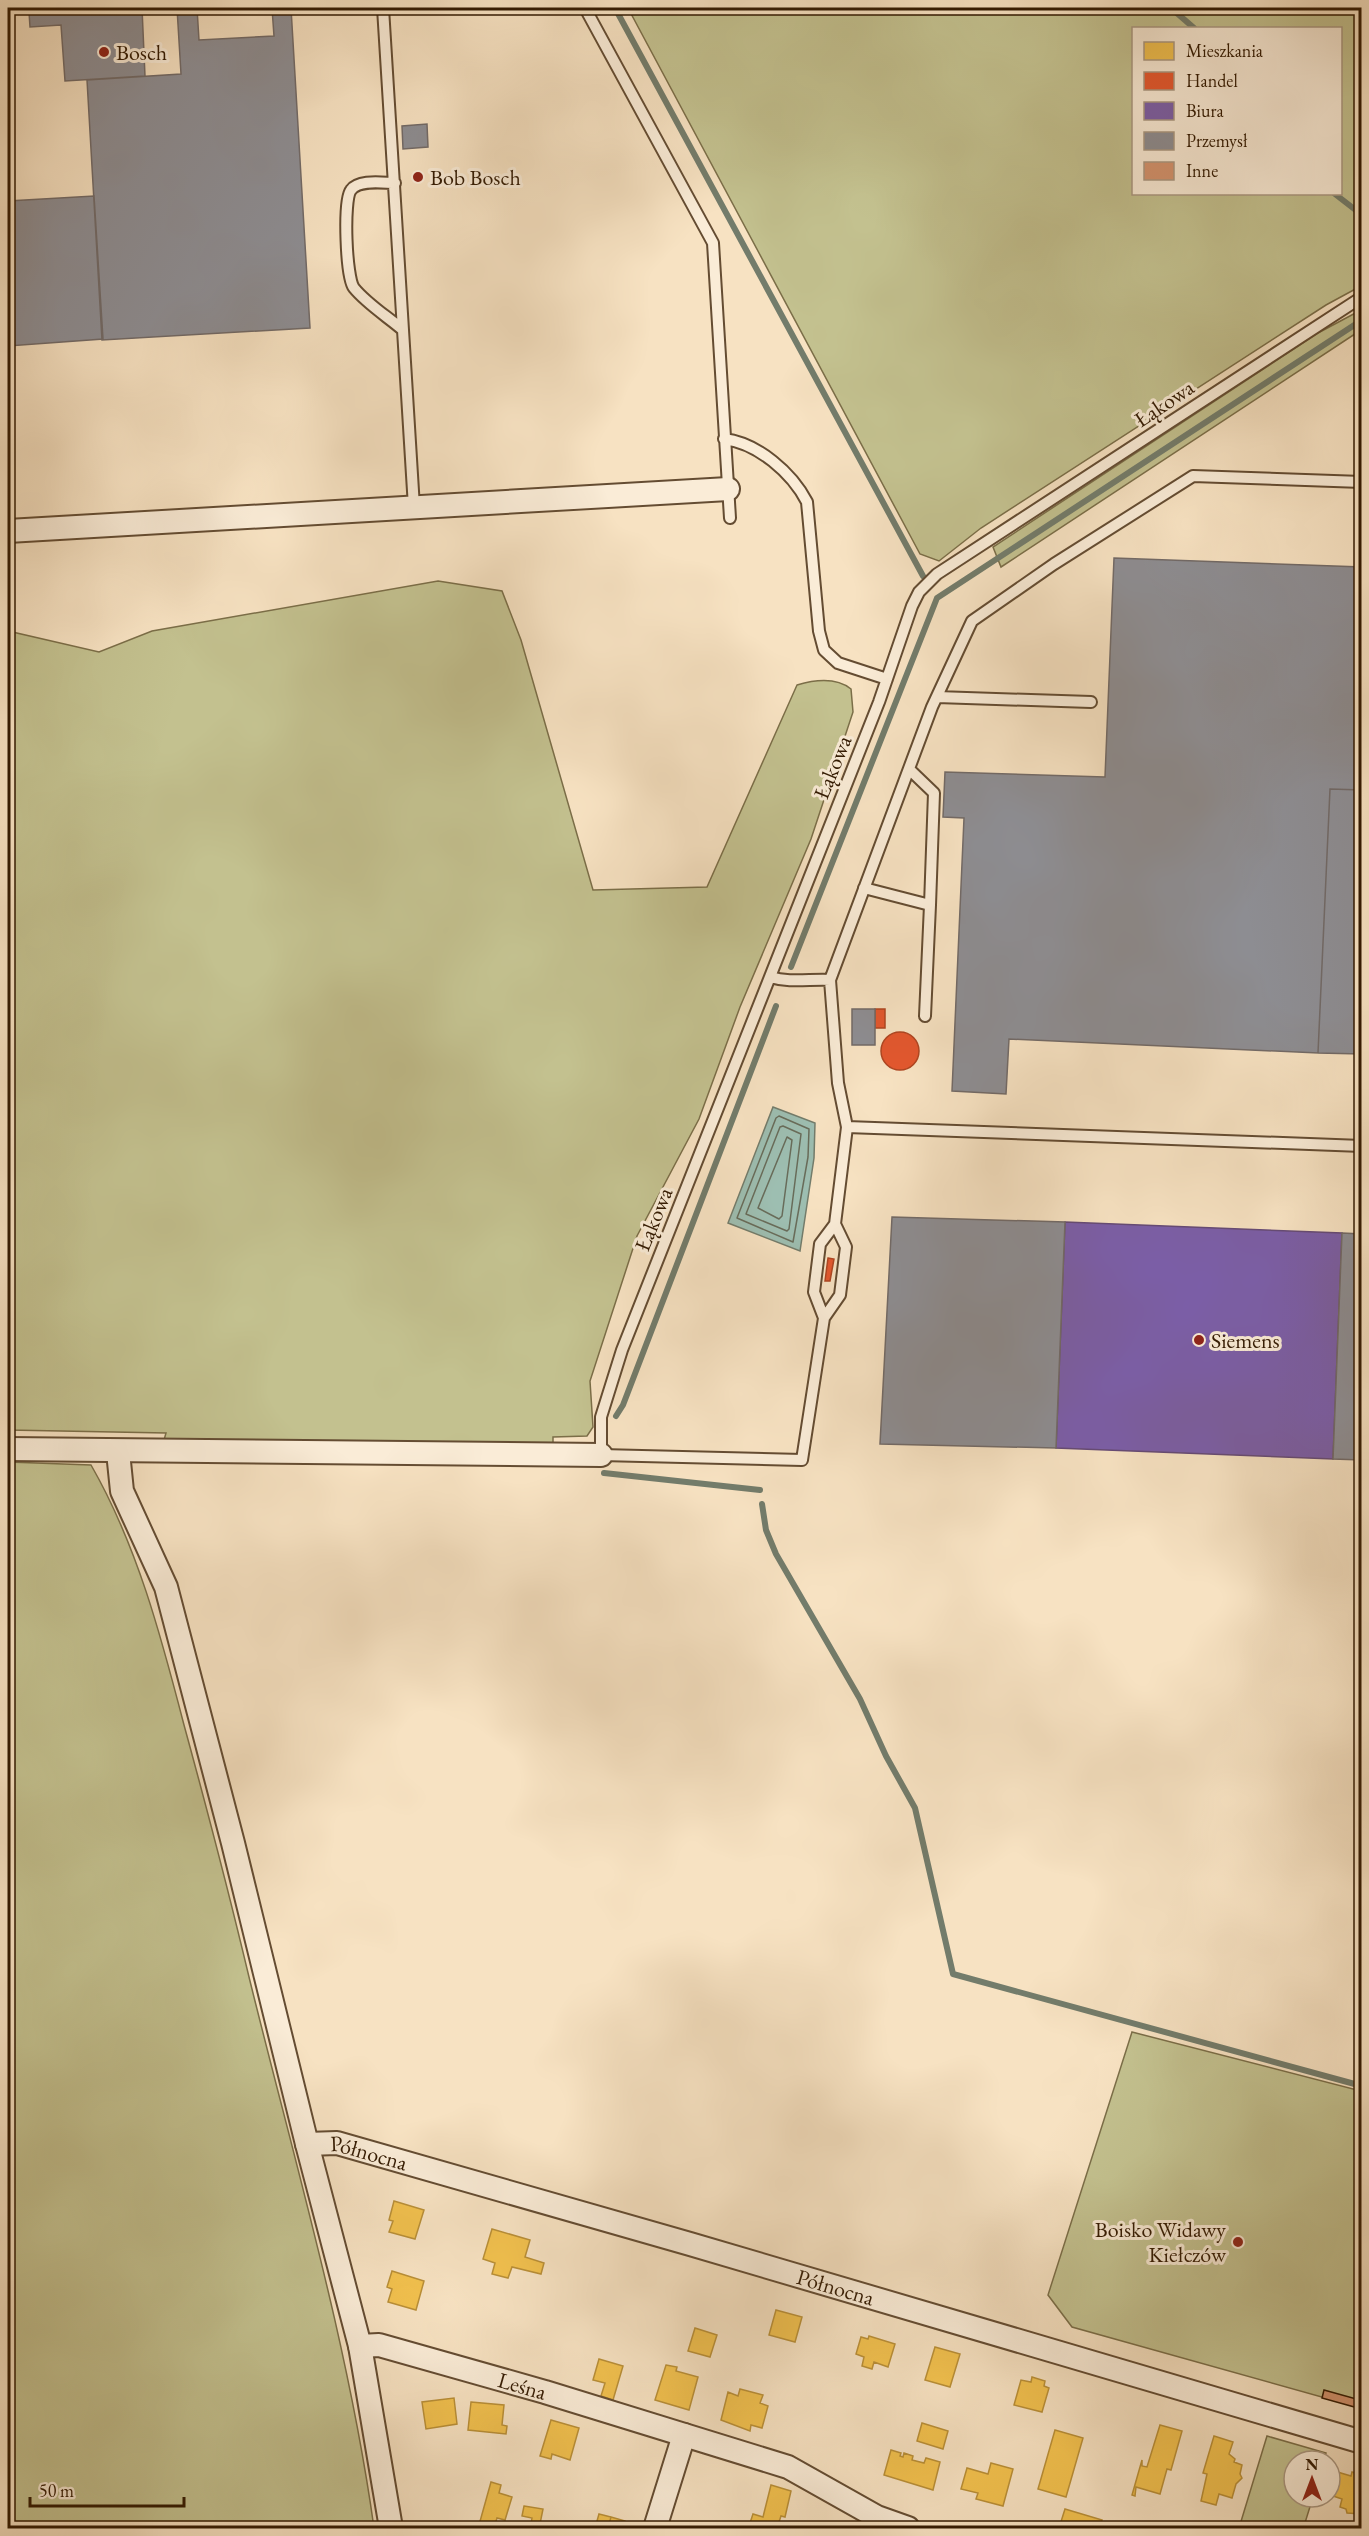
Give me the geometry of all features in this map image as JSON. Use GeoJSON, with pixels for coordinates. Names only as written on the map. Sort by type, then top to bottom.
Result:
{"type":"FeatureCollection","features":[{"type":"Feature","properties":{"kind":"street"},"geometry":{"type":"LineString","coordinates":[[8,531],[728,489]]}},
{"type":"Feature","properties":{"kind":"street"},"geometry":{"type":"LineString","coordinates":[[8,1449],[118,1452],[601,1455]]}},
{"type":"Feature","properties":{"kind":"street"},"geometry":{"type":"LineString","coordinates":[[118,1452],[122,1491],[166,1587],[178,1629],[360,2346],[391,2529]]}},
{"type":"Feature","properties":{"kind":"street","name":"Północna"},"geometry":{"type":"LineString","coordinates":[[307,2144],[336,2143],[690,2244],[1362,2442]]}},
{"type":"Feature","properties":{"kind":"street","name":"Leśna"},"geometry":{"type":"LineString","coordinates":[[360,2346],[379,2345],[788,2467],[877,2517],[908,2529]]}},
{"type":"Feature","properties":{"kind":"street"},"geometry":{"type":"LineString","coordinates":[[655,2529],[684,2435]]}},
{"type":"Feature","properties":{"kind":"lane"},"geometry":{"type":"LineString","coordinates":[[383,8],[414,507]]}},
{"type":"Feature","properties":{"kind":"lane"},"geometry":{"type":"LineString","coordinates":[[585,8],[712,243],[730,518]]}},
{"type":"Feature","properties":{"kind":"lane"},"geometry":{"type":"LineString","coordinates":[[395,183],[361,184],[352,188],[346,198],[348,266],[354,288],[403,330]]}},
{"type":"Feature","properties":{"kind":"lane","name":"Łąkowa"},"geometry":{"type":"LineString","coordinates":[[601,1455],[601,1417],[618,1360],[887,679],[919,592],[937,574],[1362,297]]}},
{"type":"Feature","properties":{"kind":"lane"},"geometry":{"type":"LineString","coordinates":[[724,440],[753,446],[800,488],[807,502],[819,631],[824,651],[838,663],[887,679]]}},
{"type":"Feature","properties":{"kind":"lane"},"geometry":{"type":"LineString","coordinates":[[824,1318],[814,1292],[820,1244],[835,1224],[847,1127],[838,1083],[830,980],[937,697],[972,621],[1054,564],[1193,476],[1362,482]]}},
{"type":"Feature","properties":{"kind":"lane"},"geometry":{"type":"LineString","coordinates":[[937,697],[1091,702]]}},
{"type":"Feature","properties":{"kind":"lane"},"geometry":{"type":"LineString","coordinates":[[909,769],[934,793],[925,1016]]}},
{"type":"Feature","properties":{"kind":"lane"},"geometry":{"type":"LineString","coordinates":[[864,888],[930,905]]}},
{"type":"Feature","properties":{"kind":"lane"},"geometry":{"type":"LineString","coordinates":[[770,977],[787,982],[810,979],[830,980]]}},
{"type":"Feature","properties":{"kind":"lane"},"geometry":{"type":"LineString","coordinates":[[847,1127],[1362,1146]]}},
{"type":"Feature","properties":{"kind":"lane"},"geometry":{"type":"LineString","coordinates":[[601,1455],[802,1460],[824,1318],[840,1295],[846,1247],[835,1224]]}},
{"type":"Feature","properties":{"kind":"shaded area"},"geometry":{"type":"Polygon","coordinates":[[[628,8],[1361,8],[1361,286],[1326,305],[981,528],[939,561],[920,554],[628,8]]]}},
{"type":"Feature","properties":{"kind":"shaded area"},"geometry":{"type":"Polygon","coordinates":[[[1361,310],[1361,330],[1001,567],[993,547],[1318,333],[1361,310]]]}},
{"type":"Feature","properties":{"kind":"shaded area"},"geometry":{"type":"Polygon","coordinates":[[[438,581],[502,591],[521,640],[593,890],[707,887],[797,685],[832,681],[851,689],[853,712],[811,839],[740,1007],[699,1119],[637,1236],[590,1381],[593,1427],[587,1436],[553,1437],[553,1443],[164,1440],[166,1433],[8,1430],[8,631],[99,652],[152,631],[438,581]]]}},
{"type":"Feature","properties":{"kind":"shaded area"},"geometry":{"type":"Polygon","coordinates":[[[8,1462],[91,1465],[135,1559],[166,1658],[319,2251],[350,2389],[374,2528],[8,2528],[8,1462]]]}},
{"type":"Feature","properties":{"kind":"shaded area"},"geometry":{"type":"Polygon","coordinates":[[[1132,2032],[1361,2091],[1361,2408],[1072,2327],[1048,2295],[1132,2032]]]}},
{"type":"Feature","properties":{"kind":"shaded area"},"geometry":{"type":"Polygon","coordinates":[[[1267,2436],[1312,2449],[1282,2449],[1282,2509],[1309,2509],[1304,2526],[1310,2528],[1239,2528],[1267,2436]]]}},
{"type":"Feature","properties":{"kind":"water"},"geometry":{"type":"Polygon","coordinates":[[[773,1107],[815,1123],[814,1158],[800,1251],[728,1223],[773,1107]]]}},
{"type":"Feature","properties":{"kind":"building: Mieszkania"},"geometry":{"type":"Polygon","coordinates":[[[394,2201],[424,2210],[415,2239],[389,2232],[393,2221],[389,2220],[394,2201]]]}},
{"type":"Feature","properties":{"kind":"building: Mieszkania"},"geometry":{"type":"Polygon","coordinates":[[[492,2229],[530,2240],[525,2257],[544,2263],[541,2274],[512,2267],[508,2278],[492,2274],[495,2263],[483,2259],[492,2229]]]}},
{"type":"Feature","properties":{"kind":"building: Mieszkania"},"geometry":{"type":"Polygon","coordinates":[[[392,2271],[424,2281],[416,2310],[388,2302],[392,2289],[387,2287],[392,2271]]]}},
{"type":"Feature","properties":{"kind":"building: Mieszkania"},"geometry":{"type":"Polygon","coordinates":[[[776,2310],[802,2317],[795,2342],[769,2335],[776,2310]]]}},
{"type":"Feature","properties":{"kind":"building: Mieszkania"},"geometry":{"type":"Polygon","coordinates":[[[695,2328],[717,2335],[710,2357],[688,2351],[695,2328]]]}},
{"type":"Feature","properties":{"kind":"building: Mieszkania"},"geometry":{"type":"Polygon","coordinates":[[[869,2336],[895,2344],[888,2367],[874,2362],[872,2369],[862,2366],[864,2357],[856,2354],[861,2337],[868,2339],[869,2336]]]}},
{"type":"Feature","properties":{"kind":"building: Mieszkania"},"geometry":{"type":"Polygon","coordinates":[[[935,2347],[960,2354],[950,2387],[925,2380],[935,2347]]]}},
{"type":"Feature","properties":{"kind":"building: Mieszkania"},"geometry":{"type":"Polygon","coordinates":[[[599,2359],[623,2366],[613,2400],[601,2396],[605,2383],[593,2380],[599,2359]]]}},
{"type":"Feature","properties":{"kind":"building: Mieszkania"},"geometry":{"type":"Polygon","coordinates":[[[666,2365],[677,2367],[676,2371],[698,2377],[689,2410],[655,2400],[666,2365]]]}},
{"type":"Feature","properties":{"kind":"building: Mieszkania"},"geometry":{"type":"Polygon","coordinates":[[[1032,2377],[1045,2381],[1044,2386],[1049,2388],[1042,2412],[1014,2405],[1021,2380],[1031,2382],[1032,2377]]]}},
{"type":"Feature","properties":{"kind":"building: Mieszkania"},"geometry":{"type":"Polygon","coordinates":[[[740,2389],[763,2395],[760,2403],[768,2406],[762,2428],[751,2425],[750,2431],[721,2420],[728,2392],[738,2396],[740,2389]]]}},
{"type":"Feature","properties":{"kind":"building: Mieszkania"},"geometry":{"type":"Polygon","coordinates":[[[454,2398],[457,2424],[426,2429],[422,2402],[454,2398]]]}},
{"type":"Feature","properties":{"kind":"building: Mieszkania"},"geometry":{"type":"Polygon","coordinates":[[[471,2402],[504,2405],[502,2425],[507,2426],[506,2434],[468,2430],[471,2402]]]}},
{"type":"Feature","properties":{"kind":"building: Mieszkania"},"geometry":{"type":"Polygon","coordinates":[[[551,2420],[579,2428],[570,2460],[552,2454],[551,2459],[540,2456],[551,2420]]]}},
{"type":"Feature","properties":{"kind":"building: Mieszkania"},"geometry":{"type":"Polygon","coordinates":[[[922,2423],[948,2431],[943,2449],[917,2441],[922,2423]]]}},
{"type":"Feature","properties":{"kind":"building: Mieszkania"},"geometry":{"type":"Polygon","coordinates":[[[1160,2425],[1182,2431],[1171,2470],[1167,2469],[1160,2494],[1136,2487],[1135,2496],[1132,2495],[1142,2460],[1142,2466],[1147,2467],[1160,2425]]]}},
{"type":"Feature","properties":{"kind":"building: Mieszkania"},"geometry":{"type":"Polygon","coordinates":[[[1055,2430],[1083,2438],[1066,2497],[1038,2489],[1055,2430]]]}},
{"type":"Feature","properties":{"kind":"building: Mieszkania"},"geometry":{"type":"Polygon","coordinates":[[[1214,2436],[1233,2442],[1229,2454],[1235,2459],[1234,2462],[1242,2465],[1240,2474],[1242,2478],[1236,2484],[1232,2498],[1219,2494],[1216,2505],[1201,2501],[1207,2474],[1203,2473],[1214,2436]]]}},
{"type":"Feature","properties":{"kind":"building: Mieszkania"},"geometry":{"type":"Polygon","coordinates":[[[891,2450],[901,2453],[900,2456],[903,2457],[904,2453],[913,2456],[912,2460],[924,2463],[926,2458],[940,2462],[933,2490],[884,2475],[891,2450]]]}},
{"type":"Feature","properties":{"kind":"building: Mieszkania"},"geometry":{"type":"Polygon","coordinates":[[[991,2463],[1013,2469],[1003,2506],[976,2499],[978,2493],[961,2489],[967,2468],[988,2474],[991,2463]]]}},
{"type":"Feature","properties":{"kind":"building: Mieszkania"},"geometry":{"type":"Polygon","coordinates":[[[1352,2472],[1359,2474],[1358,2478],[1362,2480],[1362,2514],[1347,2513],[1346,2509],[1342,2508],[1342,2473],[1351,2476],[1352,2472]]]}},
{"type":"Feature","properties":{"kind":"building: Mieszkania"},"geometry":{"type":"Polygon","coordinates":[[[491,2482],[501,2485],[499,2493],[512,2497],[505,2520],[497,2518],[494,2528],[479,2525],[491,2482]]]}},
{"type":"Feature","properties":{"kind":"building: Mieszkania"},"geometry":{"type":"Polygon","coordinates":[[[771,2485],[791,2491],[785,2517],[781,2516],[777,2528],[731,2528],[733,2522],[750,2523],[753,2514],[763,2517],[771,2485]]]}},
{"type":"Feature","properties":{"kind":"building: Mieszkania"},"geometry":{"type":"Polygon","coordinates":[[[524,2506],[543,2509],[540,2524],[531,2523],[532,2518],[522,2516],[524,2506]]]}},
{"type":"Feature","properties":{"kind":"building: Mieszkania"},"geometry":{"type":"Polygon","coordinates":[[[1065,2509],[1102,2520],[1099,2528],[1059,2528],[1065,2509]]]}},
{"type":"Feature","properties":{"kind":"building: Mieszkania"},"geometry":{"type":"Polygon","coordinates":[[[599,2514],[611,2517],[608,2528],[595,2528],[599,2514]]]}},
{"type":"Feature","properties":{"kind":"building: Mieszkania"},"geometry":{"type":"Polygon","coordinates":[[[611,2517],[625,2521],[624,2528],[608,2528],[611,2517]]]}},
{"type":"Feature","properties":{"kind":"building: Handel"},"geometry":{"type":"Polygon","coordinates":[[[875,1009],[885,1009],[885,1028],[875,1028],[875,1009]]]}},
{"type":"Feature","properties":{"kind":"building: Handel"},"geometry":{"type":"Polygon","coordinates":[[[900,1032],[914,1037],[919,1051],[914,1065],[900,1070],[886,1065],[881,1051],[886,1037],[900,1032]]]}},
{"type":"Feature","properties":{"kind":"building: Handel"},"geometry":{"type":"Polygon","coordinates":[[[828,1258],[834,1259],[830,1281],[825,1281],[828,1258]]]}},
{"type":"Feature","properties":{"kind":"building: Biura","name":"Siemens"},"geometry":{"type":"Polygon","coordinates":[[[1065,1222],[1342,1233],[1333,1459],[1056,1448],[1065,1222]]]}},
{"type":"Feature","properties":{"kind":"building: Przemysł","name":"Bosch"},"geometry":{"type":"Polygon","coordinates":[[[8,8],[142,8],[145,76],[65,81],[61,25],[30,27],[29,12],[8,13],[8,8]]]}},
{"type":"Feature","properties":{"kind":"building: Przemysł"},"geometry":{"type":"Polygon","coordinates":[[[177,8],[197,8],[199,40],[274,36],[272,8],[291,8],[310,328],[102,340],[87,80],[181,74],[177,8]]]}},
{"type":"Feature","properties":{"kind":"building: Przemysł"},"geometry":{"type":"Polygon","coordinates":[[[427,124],[428,147],[403,149],[402,126],[427,124]]]}},
{"type":"Feature","properties":{"kind":"building: Przemysł"},"geometry":{"type":"Polygon","coordinates":[[[94,196],[103,339],[8,346],[8,201],[94,196]]]}},
{"type":"Feature","properties":{"kind":"building: Przemysł"},"geometry":{"type":"Polygon","coordinates":[[[1114,558],[1362,567],[1362,790],[1330,789],[1318,1053],[1009,1039],[1006,1094],[952,1091],[964,818],[943,817],[945,772],[1105,777],[1114,558]]]}},
{"type":"Feature","properties":{"kind":"building: Przemysł"},"geometry":{"type":"Polygon","coordinates":[[[1330,789],[1362,790],[1362,1054],[1318,1053],[1330,789]]]}},
{"type":"Feature","properties":{"kind":"building: Przemysł"},"geometry":{"type":"Polygon","coordinates":[[[852,1009],[875,1009],[875,1045],[852,1045],[852,1009]]]}},
{"type":"Feature","properties":{"kind":"building: Przemysł"},"geometry":{"type":"Polygon","coordinates":[[[892,1217],[1065,1222],[1056,1448],[880,1444],[892,1217]]]}},
{"type":"Feature","properties":{"kind":"building: Przemysł"},"geometry":{"type":"Polygon","coordinates":[[[1342,1233],[1362,1234],[1362,1460],[1333,1459],[1342,1233]]]}},
{"type":"Feature","properties":{"kind":"building: Inne"},"geometry":{"type":"Polygon","coordinates":[[[1324,2390],[1360,2400],[1358,2408],[1322,2398],[1324,2390]]]}},
{"type":"Feature","properties":{"kind":"waterway"},"geometry":{"type":"LineString","coordinates":[[615,8],[923,576]]}},
{"type":"Feature","properties":{"kind":"waterway"},"geometry":{"type":"LineString","coordinates":[[1171,8],[1193,27]]}},
{"type":"Feature","properties":{"kind":"waterway"},"geometry":{"type":"LineString","coordinates":[[1336,195],[1362,215]]}},
{"type":"Feature","properties":{"kind":"waterway"},"geometry":{"type":"LineString","coordinates":[[791,967],[937,598],[1362,320]]}},
{"type":"Feature","properties":{"kind":"waterway"},"geometry":{"type":"LineString","coordinates":[[616,1416],[623,1405],[776,1006]]}},
{"type":"Feature","properties":{"kind":"waterway"},"geometry":{"type":"LineString","coordinates":[[604,1473],[760,1490]]}},
{"type":"Feature","properties":{"kind":"waterway"},"geometry":{"type":"LineString","coordinates":[[762,1504],[766,1530],[776,1554],[860,1699],[886,1756],[915,1808],[953,1974],[1362,2086]]}},
{"type":"Feature","properties":{"kind":"place","name":"Bosch"},"geometry":{"type":"Point","coordinates":[104,52]}},
{"type":"Feature","properties":{"kind":"place","name":"Bob Bosch"},"geometry":{"type":"Point","coordinates":[418,177]}},
{"type":"Feature","properties":{"kind":"place","name":"Siemens"},"geometry":{"type":"Point","coordinates":[1199,1340]}},
{"type":"Feature","properties":{"kind":"place","name":"Boisko Widawy Kiełczów"},"geometry":{"type":"Point","coordinates":[1238,2242]}}]}
